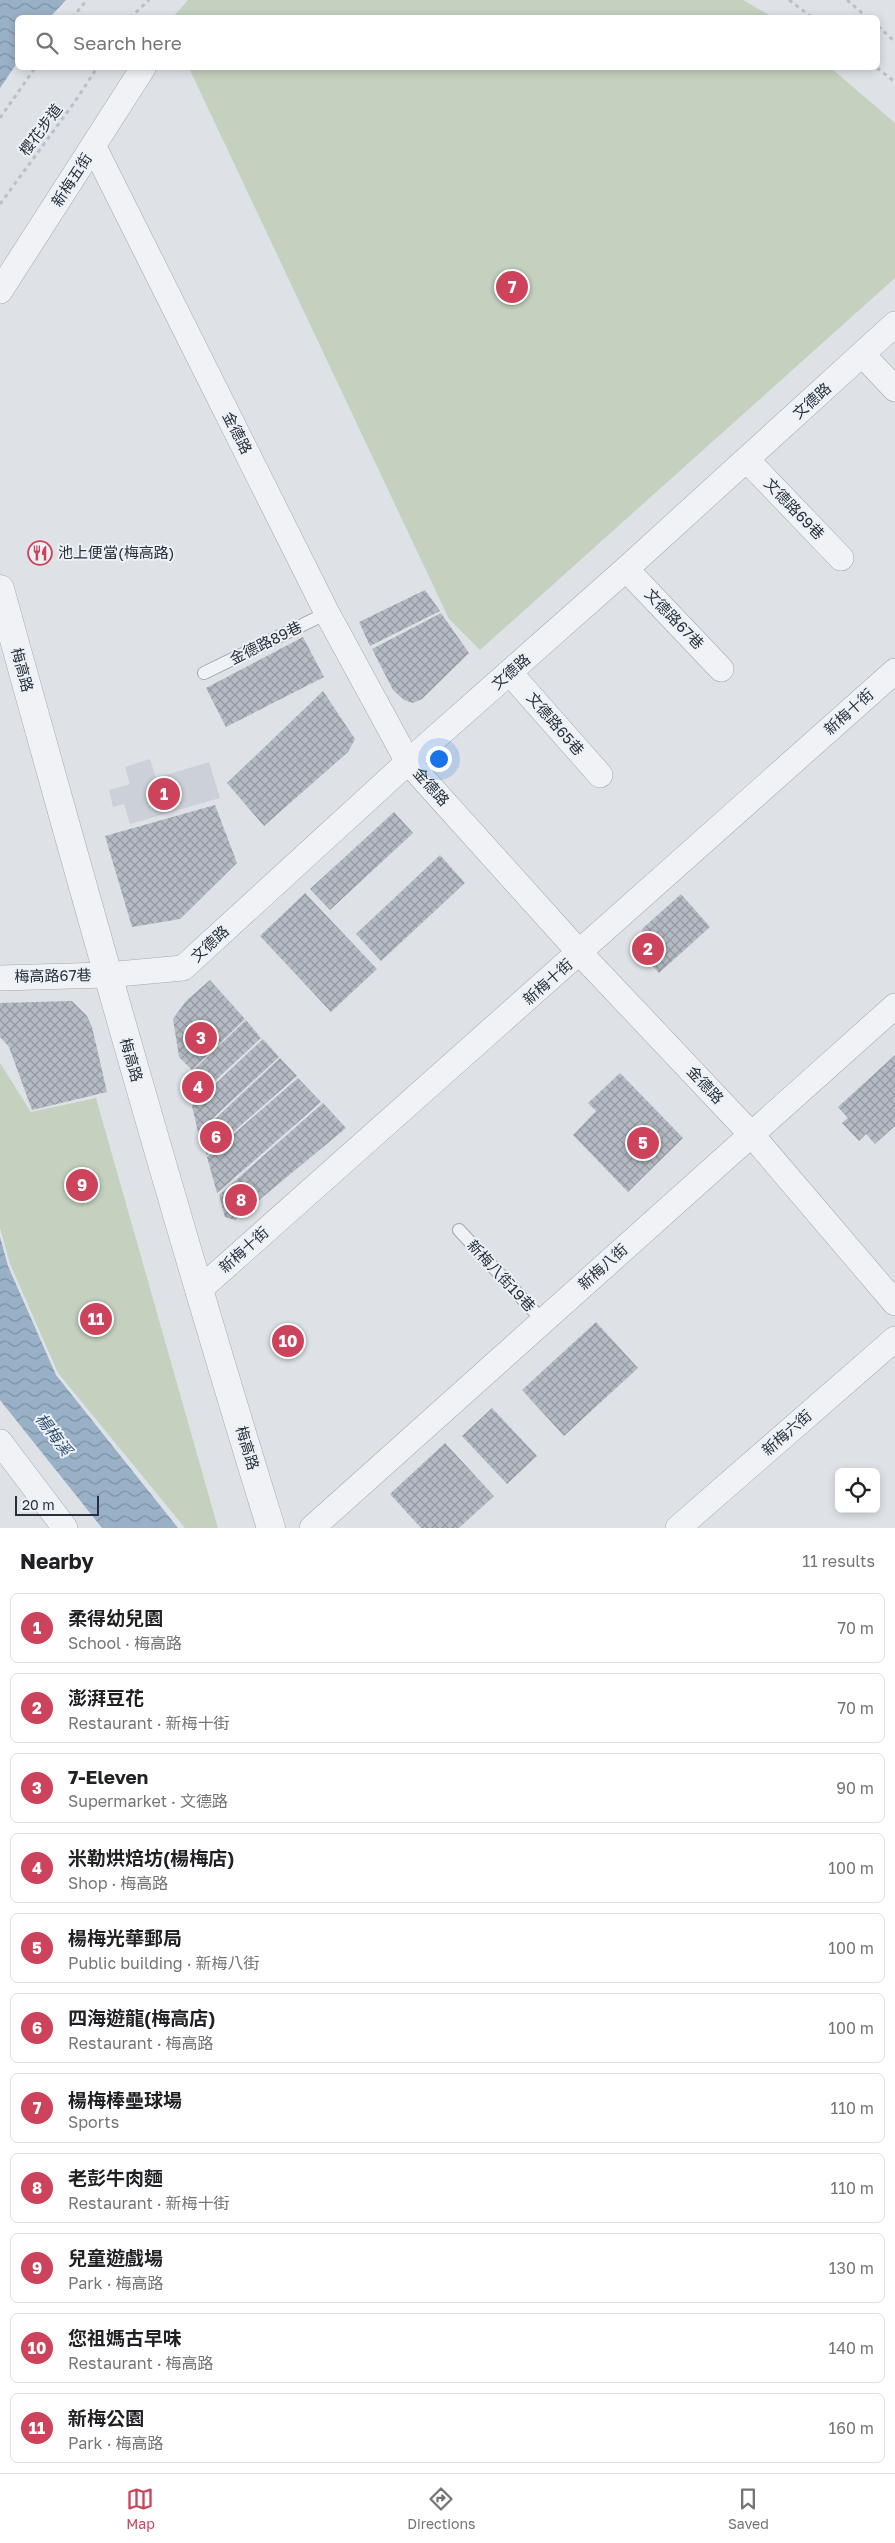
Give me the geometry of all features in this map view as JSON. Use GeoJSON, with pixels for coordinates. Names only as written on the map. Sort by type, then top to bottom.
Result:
{"type":"FeatureCollection","features":[{"type":"Feature","properties":{"kind":"street","name":"新梅五街"},"geometry":{"type":"LineString","coordinates":[[0,291],[142,70]]}},
{"type":"Feature","properties":{"kind":"street","name":"金德路"},"geometry":{"type":"LineString","coordinates":[[94,147],[327,613],[408,762],[580,953],[751,1134],[895,1303]]}},
{"type":"Feature","properties":{"kind":"street","name":"文德路"},"geometry":{"type":"LineString","coordinates":[[106,975],[183,968],[408,762],[626,569],[895,324]]}},
{"type":"Feature","properties":{"kind":"street"},"geometry":{"type":"LineString","coordinates":[[863,355],[895,389]]}},
{"type":"Feature","properties":{"kind":"street","name":"文德路69巷"},"geometry":{"type":"LineString","coordinates":[[747,460],[841,558]]}},
{"type":"Feature","properties":{"kind":"street","name":"文德路67巷"},"geometry":{"type":"LineString","coordinates":[[626,569],[721,669]]}},
{"type":"Feature","properties":{"kind":"street","name":"梅高路"},"geometry":{"type":"LineString","coordinates":[[0,589],[106,975],[198,1291],[271,1528]]}},
{"type":"Feature","properties":{"kind":"street","name":"新梅十街"},"geometry":{"type":"LineString","coordinates":[[198,1291],[895,671]]}},
{"type":"Feature","properties":{"kind":"street","name":"文德路65巷"},"geometry":{"type":"LineString","coordinates":[[510,673],[600,775]]}},
{"type":"Feature","properties":{"kind":"street","name":"梅高路67巷"},"geometry":{"type":"LineString","coordinates":[[0,978],[106,975]]}},
{"type":"Feature","properties":{"kind":"street","name":"新梅八街"},"geometry":{"type":"LineString","coordinates":[[312,1528],[895,1006]]}},
{"type":"Feature","properties":{"kind":"street","name":"新梅六街"},"geometry":{"type":"LineString","coordinates":[[693,1524],[895,1339]]}},
{"type":"Feature","properties":{"kind":"street"},"geometry":{"type":"LineString","coordinates":[[0,1442],[65,1528]]}},
{"type":"Feature","properties":{"kind":"lane","name":"金德路89巷"},"geometry":{"type":"LineString","coordinates":[[204,673],[327,613]]}},
{"type":"Feature","properties":{"kind":"lane","name":"新梅八街19巷"},"geometry":{"type":"LineString","coordinates":[[459,1230],[543,1321]]}},
{"type":"Feature","properties":{"kind":"path"},"geometry":{"type":"LineString","coordinates":[[74,15],[87,0]]}},
{"type":"Feature","properties":{"kind":"path"},"geometry":{"type":"LineString","coordinates":[[133,15],[149,0]]}},
{"type":"Feature","properties":{"kind":"path"},"geometry":{"type":"LineString","coordinates":[[789,0],[809,15]]}},
{"type":"Feature","properties":{"kind":"path"},"geometry":{"type":"LineString","coordinates":[[847,0],[864,15]]}},
{"type":"Feature","properties":{"kind":"path"},"geometry":{"type":"LineString","coordinates":[[880,28],[895,42]]}},
{"type":"Feature","properties":{"kind":"path"},"geometry":{"type":"LineString","coordinates":[[0,118],[34,70]]}},
{"type":"Feature","properties":{"kind":"path","name":"櫻花步道"},"geometry":{"type":"LineString","coordinates":[[0,204],[74,103],[96,70]]}},
{"type":"Feature","properties":{"kind":"path"},"geometry":{"type":"LineString","coordinates":[[880,70],[895,82]]}},
{"type":"Feature","properties":{"kind":"shaded area"},"geometry":{"type":"Polygon","coordinates":[[[150,759],[156,778],[209,762],[220,798],[130,824],[124,804],[113,807],[109,790],[130,784],[125,767],[150,759]]]}},
{"type":"Feature","properties":{"kind":"green space"},"geometry":{"type":"Polygon","coordinates":[[[188,0],[743,0],[769,15],[175,15],[188,0]]]}},
{"type":"Feature","properties":{"kind":"green space"},"geometry":{"type":"Polygon","coordinates":[[[190,70],[833,70],[895,123],[895,278],[480,650],[449,619],[190,70]]]}},
{"type":"Feature","properties":{"kind":"green space"},"geometry":{"type":"Polygon","coordinates":[[[0,1063],[31,1112],[96,1098],[218,1528],[185,1528],[58,1373],[10,1264],[0,1228],[0,1063]]]}},
{"type":"Feature","properties":{"kind":"water"},"geometry":{"type":"Polygon","coordinates":[[[0,0],[66,0],[52,15],[15,15],[15,66],[0,88],[0,0]]]}},
{"type":"Feature","properties":{"kind":"water","name":"楊梅溪"},"geometry":{"type":"Polygon","coordinates":[[[0,1237],[8,1266],[56,1375],[178,1528],[102,1528],[0,1400],[0,1237]]]}},
{"type":"Feature","properties":{"kind":"building"},"geometry":{"type":"Polygon","coordinates":[[[425,590],[440,611],[370,646],[359,622],[425,590]]]}},
{"type":"Feature","properties":{"kind":"building"},"geometry":{"type":"Polygon","coordinates":[[[441,613],[469,653],[422,699],[413,703],[404,700],[393,690],[372,649],[441,613]]]}},
{"type":"Feature","properties":{"kind":"building"},"geometry":{"type":"Polygon","coordinates":[[[303,637],[324,677],[226,727],[206,688],[303,637]]]}},
{"type":"Feature","properties":{"kind":"building"},"geometry":{"type":"Polygon","coordinates":[[[323,691],[355,739],[348,752],[264,826],[227,783],[323,691]]]}},
{"type":"Feature","properties":{"kind":"building"},"geometry":{"type":"Polygon","coordinates":[[[215,805],[237,863],[180,919],[132,927],[105,836],[215,805]]]}},
{"type":"Feature","properties":{"kind":"building"},"geometry":{"type":"Polygon","coordinates":[[[394,812],[413,833],[330,910],[310,889],[394,812]]]}},
{"type":"Feature","properties":{"kind":"building"},"geometry":{"type":"Polygon","coordinates":[[[440,855],[465,883],[381,961],[356,934],[440,855]]]}},
{"type":"Feature","properties":{"kind":"building"},"geometry":{"type":"Polygon","coordinates":[[[305,893],[377,969],[331,1012],[260,936],[305,893]]]}},
{"type":"Feature","properties":{"kind":"building"},"geometry":{"type":"Polygon","coordinates":[[[681,894],[710,927],[659,973],[637,950],[643,928],[681,894]]]}},
{"type":"Feature","properties":{"kind":"building"},"geometry":{"type":"Polygon","coordinates":[[[210,980],[245,1019],[192,1070],[179,1057],[173,1019],[186,1001],[210,980]]]}},
{"type":"Feature","properties":{"kind":"building"},"geometry":{"type":"Polygon","coordinates":[[[72,1001],[87,1016],[92,1027],[107,1092],[32,1110],[9,1047],[0,1037],[0,1003],[72,1001]]]}},
{"type":"Feature","properties":{"kind":"building"},"geometry":{"type":"Polygon","coordinates":[[[246,1020],[261,1038],[190,1104],[182,1081],[246,1020]]]}},
{"type":"Feature","properties":{"kind":"building"},"geometry":{"type":"Polygon","coordinates":[[[263,1039],[279,1057],[198,1132],[192,1106],[263,1039]]]}},
{"type":"Feature","properties":{"kind":"building"},"geometry":{"type":"Polygon","coordinates":[[[895,1055],[895,1126],[875,1144],[866,1134],[859,1141],[842,1123],[848,1118],[838,1107],[895,1055]]]}},
{"type":"Feature","properties":{"kind":"building"},"geometry":{"type":"Polygon","coordinates":[[[280,1058],[297,1076],[207,1155],[199,1134],[280,1058]]]}},
{"type":"Feature","properties":{"kind":"building"},"geometry":{"type":"Polygon","coordinates":[[[620,1073],[683,1138],[628,1192],[573,1135],[596,1111],[588,1103],[620,1073]]]}},
{"type":"Feature","properties":{"kind":"building"},"geometry":{"type":"Polygon","coordinates":[[[298,1078],[321,1102],[217,1193],[207,1157],[298,1078]]]}},
{"type":"Feature","properties":{"kind":"building"},"geometry":{"type":"Polygon","coordinates":[[[323,1103],[346,1128],[235,1220],[225,1217],[219,1195],[323,1103]]]}},
{"type":"Feature","properties":{"kind":"building"},"geometry":{"type":"Polygon","coordinates":[[[596,1322],[638,1368],[564,1436],[522,1390],[596,1322]]]}},
{"type":"Feature","properties":{"kind":"building"},"geometry":{"type":"Polygon","coordinates":[[[492,1408],[537,1456],[507,1484],[462,1436],[492,1408]]]}},
{"type":"Feature","properties":{"kind":"building"},"geometry":{"type":"Polygon","coordinates":[[[445,1443],[494,1496],[459,1528],[421,1528],[390,1494],[445,1443]]]}},
{"type":"Feature","properties":{"kind":"place","name":"楊梅棒壘球場"},"geometry":{"type":"Point","coordinates":[512,287]}},
{"type":"Feature","properties":{"kind":"place","name":"池上便當(梅高路)"},"geometry":{"type":"Point","coordinates":[40,553]}},
{"type":"Feature","properties":{"kind":"place","name":"柔得幼兒園"},"geometry":{"type":"Point","coordinates":[164,794]}},
{"type":"Feature","properties":{"kind":"place","name":"澎湃豆花"},"geometry":{"type":"Point","coordinates":[648,949]}},
{"type":"Feature","properties":{"kind":"place","name":"7-Eleven"},"geometry":{"type":"Point","coordinates":[201,1038]}},
{"type":"Feature","properties":{"kind":"place","name":"米勒烘焙坊(楊梅店)"},"geometry":{"type":"Point","coordinates":[198,1087]}},
{"type":"Feature","properties":{"kind":"place","name":"四海遊龍(梅高店)"},"geometry":{"type":"Point","coordinates":[216,1137]}},
{"type":"Feature","properties":{"kind":"place","name":"楊梅光華郵局"},"geometry":{"type":"Point","coordinates":[643,1143]}},
{"type":"Feature","properties":{"kind":"place","name":"兒童遊戲場"},"geometry":{"type":"Point","coordinates":[82,1185]}},
{"type":"Feature","properties":{"kind":"place","name":"老彭牛肉麵"},"geometry":{"type":"Point","coordinates":[241,1200]}},
{"type":"Feature","properties":{"kind":"place","name":"新梅公園"},"geometry":{"type":"Point","coordinates":[96,1319]}},
{"type":"Feature","properties":{"kind":"place","name":"您祖媽古早味"},"geometry":{"type":"Point","coordinates":[288,1341]}}]}
